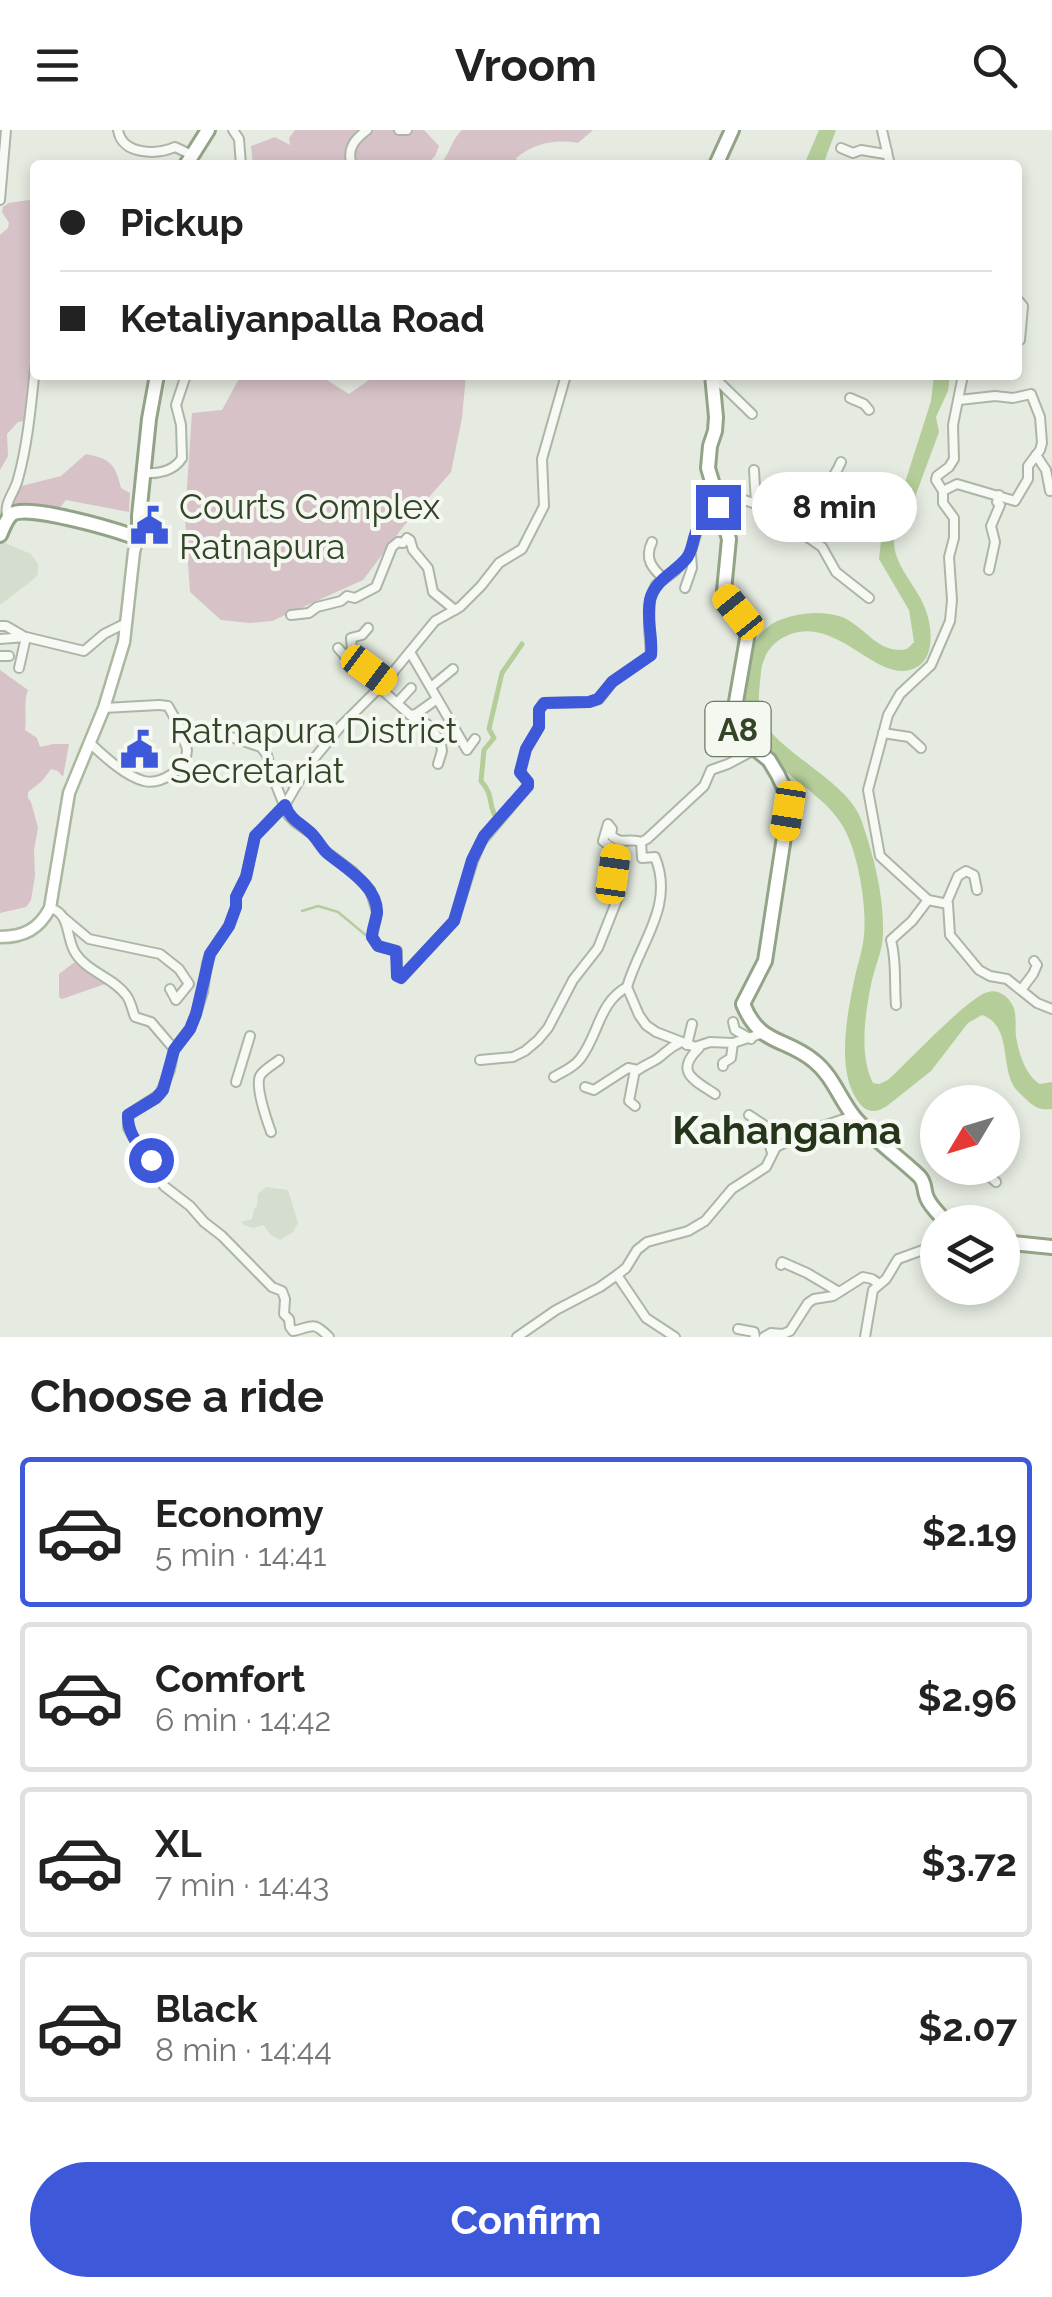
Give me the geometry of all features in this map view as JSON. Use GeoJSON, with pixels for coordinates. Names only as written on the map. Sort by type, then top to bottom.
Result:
{"type":"FeatureCollection","features":[{"type":"Feature","properties":{"kind":"highway"},"geometry":{"type":"LineString","coordinates":[[189,160],[208,130]]}},
{"type":"Feature","properties":{"kind":"highway"},"geometry":{"type":"LineString","coordinates":[[718,160],[732,130]]}},
{"type":"Feature","properties":{"kind":"highway"},"geometry":{"type":"LineString","coordinates":[[0,535],[5,516],[26,511],[133,531],[156,380]]}},
{"type":"Feature","properties":{"kind":"highway","name":"A8"},"geometry":{"type":"LineString","coordinates":[[712,380],[716,417],[708,468],[728,539],[725,596],[748,634],[734,713],[742,738],[769,760],[778,775],[788,804],[765,962],[743,1004],[757,1036]]}},
{"type":"Feature","properties":{"kind":"highway"},"geometry":{"type":"LineString","coordinates":[[757,1036],[814,1060],[831,1079],[853,1116],[921,1178],[933,1205]]}},
{"type":"Feature","properties":{"kind":"highway"},"geometry":{"type":"LineString","coordinates":[[1020,1244],[1052,1247]]}},
{"type":"Feature","properties":{"kind":"main road"},"geometry":{"type":"LineString","coordinates":[[0,937],[28,932],[44,920],[50,908],[69,793],[91,744],[124,642],[133,531]]}},
{"type":"Feature","properties":{"kind":"street"},"geometry":{"type":"LineString","coordinates":[[0,200],[6,130]]}},
{"type":"Feature","properties":{"kind":"street"},"geometry":{"type":"LineString","coordinates":[[118,130],[125,145],[152,153],[175,147],[189,160]]}},
{"type":"Feature","properties":{"kind":"street"},"geometry":{"type":"LineString","coordinates":[[232,130],[238,139],[240,160]]}},
{"type":"Feature","properties":{"kind":"street"},"geometry":{"type":"LineString","coordinates":[[351,160],[351,148],[367,130]]}},
{"type":"Feature","properties":{"kind":"street"},"geometry":{"type":"LineString","coordinates":[[398,130],[407,130]]}},
{"type":"Feature","properties":{"kind":"street"},"geometry":{"type":"LineString","coordinates":[[882,130],[889,160]]}},
{"type":"Feature","properties":{"kind":"street"},"geometry":{"type":"LineString","coordinates":[[842,148],[853,153],[887,151]]}},
{"type":"Feature","properties":{"kind":"street"},"geometry":{"type":"LineString","coordinates":[[5,516],[26,442],[34,380]]}},
{"type":"Feature","properties":{"kind":"street"},"geometry":{"type":"LineString","coordinates":[[144,474],[166,470],[182,458],[182,425],[176,405],[184,380]]}},
{"type":"Feature","properties":{"kind":"street"},"geometry":{"type":"LineString","coordinates":[[329,1337],[308,1324],[293,1331],[284,1314],[282,1291],[272,1287],[190,1206],[164,1186],[128,1128],[128,1115],[160,1094],[174,1050],[190,1029],[203,992],[210,954],[229,926],[255,836],[285,805],[307,767],[341,726],[383,685],[435,622],[455,610],[499,563],[522,549],[544,506],[542,460],[565,380]]}},
{"type":"Feature","properties":{"kind":"street"},"geometry":{"type":"LineString","coordinates":[[717,380],[752,414]]}},
{"type":"Feature","properties":{"kind":"street"},"geometry":{"type":"LineString","coordinates":[[946,904],[928,900],[878,853],[876,821],[868,790],[888,716],[900,694],[935,659],[950,621],[949,556],[954,518],[943,503],[944,490],[936,480],[954,459],[953,424],[962,380]]}},
{"type":"Feature","properties":{"kind":"street"},"geometry":{"type":"LineString","coordinates":[[944,490],[958,484],[1015,501],[1042,443],[1038,408],[1031,394],[959,400]]}},
{"type":"Feature","properties":{"kind":"street"},"geometry":{"type":"LineString","coordinates":[[850,398],[869,410]]}},
{"type":"Feature","properties":{"kind":"street"},"geometry":{"type":"LineString","coordinates":[[1036,455],[1045,466],[1050,491]]}},
{"type":"Feature","properties":{"kind":"street"},"geometry":{"type":"LineString","coordinates":[[795,529],[800,528],[810,506],[841,462]]}},
{"type":"Feature","properties":{"kind":"street"},"geometry":{"type":"LineString","coordinates":[[754,470],[756,504]]}},
{"type":"Feature","properties":{"kind":"street"},"geometry":{"type":"LineString","coordinates":[[989,570],[994,542],[991,526],[1000,505],[999,495]]}},
{"type":"Feature","properties":{"kind":"street"},"geometry":{"type":"LineString","coordinates":[[104,708],[168,706],[181,729],[207,729],[260,747],[267,755],[288,815],[370,890],[377,912],[372,937],[378,946],[396,951],[397,976],[401,978],[454,921],[472,860],[484,836],[528,786],[520,772],[526,749],[539,727],[539,710],[551,701],[598,699],[612,682],[651,655],[650,600],[656,585],[690,553],[698,527],[716,502],[736,497],[756,504],[822,548],[836,572],[869,598]]}},
{"type":"Feature","properties":{"kind":"street"},"geometry":{"type":"LineString","coordinates":[[816,502],[835,506]]}},
{"type":"Feature","properties":{"kind":"street"},"geometry":{"type":"LineString","coordinates":[[291,614],[309,613],[376,587],[392,547],[407,538],[428,568],[433,592],[455,610]]}},
{"type":"Feature","properties":{"kind":"street"},"geometry":{"type":"LineString","coordinates":[[652,542],[648,552],[651,567],[664,579]]}},
{"type":"Feature","properties":{"kind":"street"},"geometry":{"type":"LineString","coordinates":[[684,588],[692,568],[690,553]]}},
{"type":"Feature","properties":{"kind":"street"},"geometry":{"type":"LineString","coordinates":[[0,626],[26,637],[84,651],[104,634],[126,623]]}},
{"type":"Feature","properties":{"kind":"street"},"geometry":{"type":"LineString","coordinates":[[346,656],[352,649],[351,638],[368,628]]}},
{"type":"Feature","properties":{"kind":"street"},"geometry":{"type":"LineString","coordinates":[[0,640],[26,637]]}},
{"type":"Feature","properties":{"kind":"street"},"geometry":{"type":"LineString","coordinates":[[19,668],[26,637]]}},
{"type":"Feature","properties":{"kind":"street"},"geometry":{"type":"LineString","coordinates":[[338,648],[356,668],[369,670],[410,715],[427,724],[442,750],[438,764]]}},
{"type":"Feature","properties":{"kind":"street"},"geometry":{"type":"LineString","coordinates":[[410,652],[467,750],[476,739]]}},
{"type":"Feature","properties":{"kind":"street"},"geometry":{"type":"LineString","coordinates":[[431,688],[453,669]]}},
{"type":"Feature","properties":{"kind":"street"},"geometry":{"type":"LineString","coordinates":[[397,703],[411,688]]}},
{"type":"Feature","properties":{"kind":"street"},"geometry":{"type":"LineString","coordinates":[[410,715],[437,700]]}},
{"type":"Feature","properties":{"kind":"street"},"geometry":{"type":"LineString","coordinates":[[91,744],[104,758],[137,778],[163,780],[181,765],[187,751],[160,704]]}},
{"type":"Feature","properties":{"kind":"street"},"geometry":{"type":"LineString","coordinates":[[883,733],[909,738],[921,748]]}},
{"type":"Feature","properties":{"kind":"street"},"geometry":{"type":"LineString","coordinates":[[641,842],[704,786],[711,770],[756,749]]}},
{"type":"Feature","properties":{"kind":"street"},"geometry":{"type":"LineString","coordinates":[[480,1060],[513,1057],[538,1040],[598,948],[619,895],[613,880],[615,850],[603,840],[606,825],[610,825],[611,835],[618,842],[641,842]]}},
{"type":"Feature","properties":{"kind":"street"},"geometry":{"type":"LineString","coordinates":[[641,842],[642,858],[654,857],[657,862],[661,902],[627,986],[646,1025],[700,1047]]}},
{"type":"Feature","properties":{"kind":"street"},"geometry":{"type":"LineString","coordinates":[[976,890],[974,875],[967,870],[958,876],[946,904],[950,935],[979,970],[1007,980],[1039,999]]}},
{"type":"Feature","properties":{"kind":"street"},"geometry":{"type":"LineString","coordinates":[[896,1006],[897,962],[891,940],[928,900]]}},
{"type":"Feature","properties":{"kind":"street"},"geometry":{"type":"LineString","coordinates":[[50,908],[90,939],[160,954],[180,969],[189,984],[176,1000],[170,989]]}},
{"type":"Feature","properties":{"kind":"street"},"geometry":{"type":"LineString","coordinates":[[64,918],[70,944],[79,959],[126,993],[135,1017],[151,1022],[174,1050]]}},
{"type":"Feature","properties":{"kind":"street"},"geometry":{"type":"LineString","coordinates":[[1034,961],[1039,999]]}},
{"type":"Feature","properties":{"kind":"street"},"geometry":{"type":"LineString","coordinates":[[554,1077],[578,1062],[612,996],[627,986]]}},
{"type":"Feature","properties":{"kind":"street"},"geometry":{"type":"LineString","coordinates":[[733,1022],[734,1030],[757,1036]]}},
{"type":"Feature","properties":{"kind":"street"},"geometry":{"type":"LineString","coordinates":[[684,1043],[692,1024]]}},
{"type":"Feature","properties":{"kind":"street"},"geometry":{"type":"LineString","coordinates":[[236,1082],[250,1036]]}},
{"type":"Feature","properties":{"kind":"street"},"geometry":{"type":"LineString","coordinates":[[715,1094],[692,1080],[689,1058],[710,1042],[757,1036]]}},
{"type":"Feature","properties":{"kind":"street"},"geometry":{"type":"LineString","coordinates":[[723,1066],[731,1058],[733,1042]]}},
{"type":"Feature","properties":{"kind":"street"},"geometry":{"type":"LineString","coordinates":[[585,1087],[594,1090],[628,1068],[635,1070],[657,1059],[667,1048],[684,1043]]}},
{"type":"Feature","properties":{"kind":"street"},"geometry":{"type":"LineString","coordinates":[[271,1132],[259,1080],[260,1074],[279,1060]]}},
{"type":"Feature","properties":{"kind":"street"},"geometry":{"type":"LineString","coordinates":[[634,1106],[628,1101],[635,1070]]}},
{"type":"Feature","properties":{"kind":"street"},"geometry":{"type":"LineString","coordinates":[[749,1115],[764,1125],[772,1153]]}},
{"type":"Feature","properties":{"kind":"street"},"geometry":{"type":"LineString","coordinates":[[517,1337],[556,1310],[600,1288],[646,1242],[688,1231],[705,1221],[732,1189],[766,1166],[783,1143],[853,1116]]}},
{"type":"Feature","properties":{"kind":"street"},"geometry":{"type":"LineString","coordinates":[[864,1337],[871,1294],[898,1259],[920,1251]]}},
{"type":"Feature","properties":{"kind":"street"},"geometry":{"type":"LineString","coordinates":[[782,1265],[808,1273],[839,1292]]}},
{"type":"Feature","properties":{"kind":"street"},"geometry":{"type":"LineString","coordinates":[[617,1275],[646,1318],[675,1337]]}},
{"type":"Feature","properties":{"kind":"street"},"geometry":{"type":"LineString","coordinates":[[764,1337],[790,1331],[808,1303],[833,1296],[862,1278],[879,1284]]}},
{"type":"Feature","properties":{"kind":"street"},"geometry":{"type":"LineString","coordinates":[[738,1329],[754,1332],[755,1337]]}},
{"type":"Feature","properties":{"kind":"shaded area"},"geometry":{"type":"Polygon","coordinates":[[[295,130],[424,130],[439,146],[431,160],[252,160],[251,146],[275,137],[290,145],[289,138],[295,130]]]}},
{"type":"Feature","properties":{"kind":"shaded area"},"geometry":{"type":"Polygon","coordinates":[[[462,130],[593,130],[578,143],[538,146],[517,160],[443,160],[462,130]]]}},
{"type":"Feature","properties":{"kind":"shaded area"},"geometry":{"type":"Polygon","coordinates":[[[819,130],[836,130],[825,160],[806,160],[819,130]]]}},
{"type":"Feature","properties":{"kind":"shaded area"},"geometry":{"type":"Polygon","coordinates":[[[30,200],[31,380],[26,421],[18,422],[7,434],[8,456],[0,470],[0,235],[8,228],[2,212],[9,203],[30,200]]]}},
{"type":"Feature","properties":{"kind":"shaded area"},"geometry":{"type":"Polygon","coordinates":[[[238,380],[327,380],[349,394],[369,380],[466,380],[451,472],[363,580],[272,621],[221,620],[190,592],[185,517],[192,413],[222,410],[238,380]]]}},
{"type":"Feature","properties":{"kind":"shaded area"},"geometry":{"type":"Polygon","coordinates":[[[933,380],[949,380],[936,417],[939,432],[894,543],[898,561],[923,602],[928,618],[931,641],[927,656],[917,667],[903,671],[888,668],[826,635],[809,631],[791,634],[774,644],[766,655],[759,709],[777,739],[854,806],[866,835],[883,919],[883,940],[864,1035],[873,1083],[888,1080],[967,1005],[995,992],[1006,996],[1013,1006],[1017,1043],[1027,1069],[1040,1084],[1052,1082],[1052,1109],[1035,1107],[1020,1093],[1020,1085],[1014,1085],[997,1027],[982,1015],[968,1023],[931,1071],[887,1106],[873,1111],[860,1104],[847,1076],[845,1058],[847,1022],[865,923],[853,849],[836,816],[780,766],[741,722],[741,684],[752,648],[766,628],[780,620],[808,613],[831,614],[850,621],[888,648],[907,649],[914,642],[909,610],[879,559],[882,532],[901,495],[931,401],[933,380]]]}},
{"type":"Feature","properties":{"kind":"shaded area"},"geometry":{"type":"Polygon","coordinates":[[[86,454],[101,458],[114,468],[121,488],[130,493],[129,512],[66,500],[57,511],[19,507],[12,502],[21,486],[61,476],[86,454]]]}},
{"type":"Feature","properties":{"kind":"shaded area"},"geometry":{"type":"Polygon","coordinates":[[[0,543],[31,554],[38,564],[38,574],[0,605],[0,543]]]}},
{"type":"Feature","properties":{"kind":"shaded area"},"geometry":{"type":"Polygon","coordinates":[[[0,670],[28,690],[25,730],[37,738],[40,747],[69,744],[63,777],[51,769],[28,792],[38,828],[31,900],[26,907],[0,913],[0,670]]]}},
{"type":"Feature","properties":{"kind":"shaded area"},"geometry":{"type":"Polygon","coordinates":[[[76,961],[108,983],[62,999],[59,974],[76,961]]]}},
{"type":"Feature","properties":{"kind":"shaded area"},"geometry":{"type":"Polygon","coordinates":[[[266,1187],[288,1190],[298,1223],[293,1232],[280,1240],[263,1225],[253,1228],[241,1222],[252,1219],[258,1194],[266,1187]]]}},
{"type":"Feature","properties":{"kind":"waterway"},"geometry":{"type":"LineString","coordinates":[[498,820],[481,781],[484,750],[494,738],[489,729],[502,673],[522,644]]}},
{"type":"Feature","properties":{"kind":"waterway"},"geometry":{"type":"LineString","coordinates":[[302,911],[318,906],[338,912],[368,937]]}},
{"type":"Feature","properties":{"kind":"place","name":"Courts Complex Ratnapura"},"geometry":{"type":"Point","coordinates":[149,526]}},
{"type":"Feature","properties":{"kind":"place","name":"Ratnapura District Secretariat"},"geometry":{"type":"Point","coordinates":[140,750]}},
{"type":"Feature","properties":{"kind":"district","name":"Kahangama"},"geometry":{"type":"Point","coordinates":[787,1129]}},
{"type":"Feature","properties":{"kind":"route"},"geometry":{"type":"LineString","coordinates":[[151,1160],[128,1128],[128,1115],[163,1090],[174,1050],[196,1014],[210,954],[229,926],[255,836],[262,827],[285,805],[295,822],[367,886],[377,912],[372,937],[378,946],[395,949],[397,976],[401,978],[454,921],[472,860],[484,836],[528,786],[520,772],[526,749],[539,727],[539,710],[551,701],[598,699],[607,686],[651,655],[650,600],[656,585],[690,555],[698,527],[718,507]]}}]}
